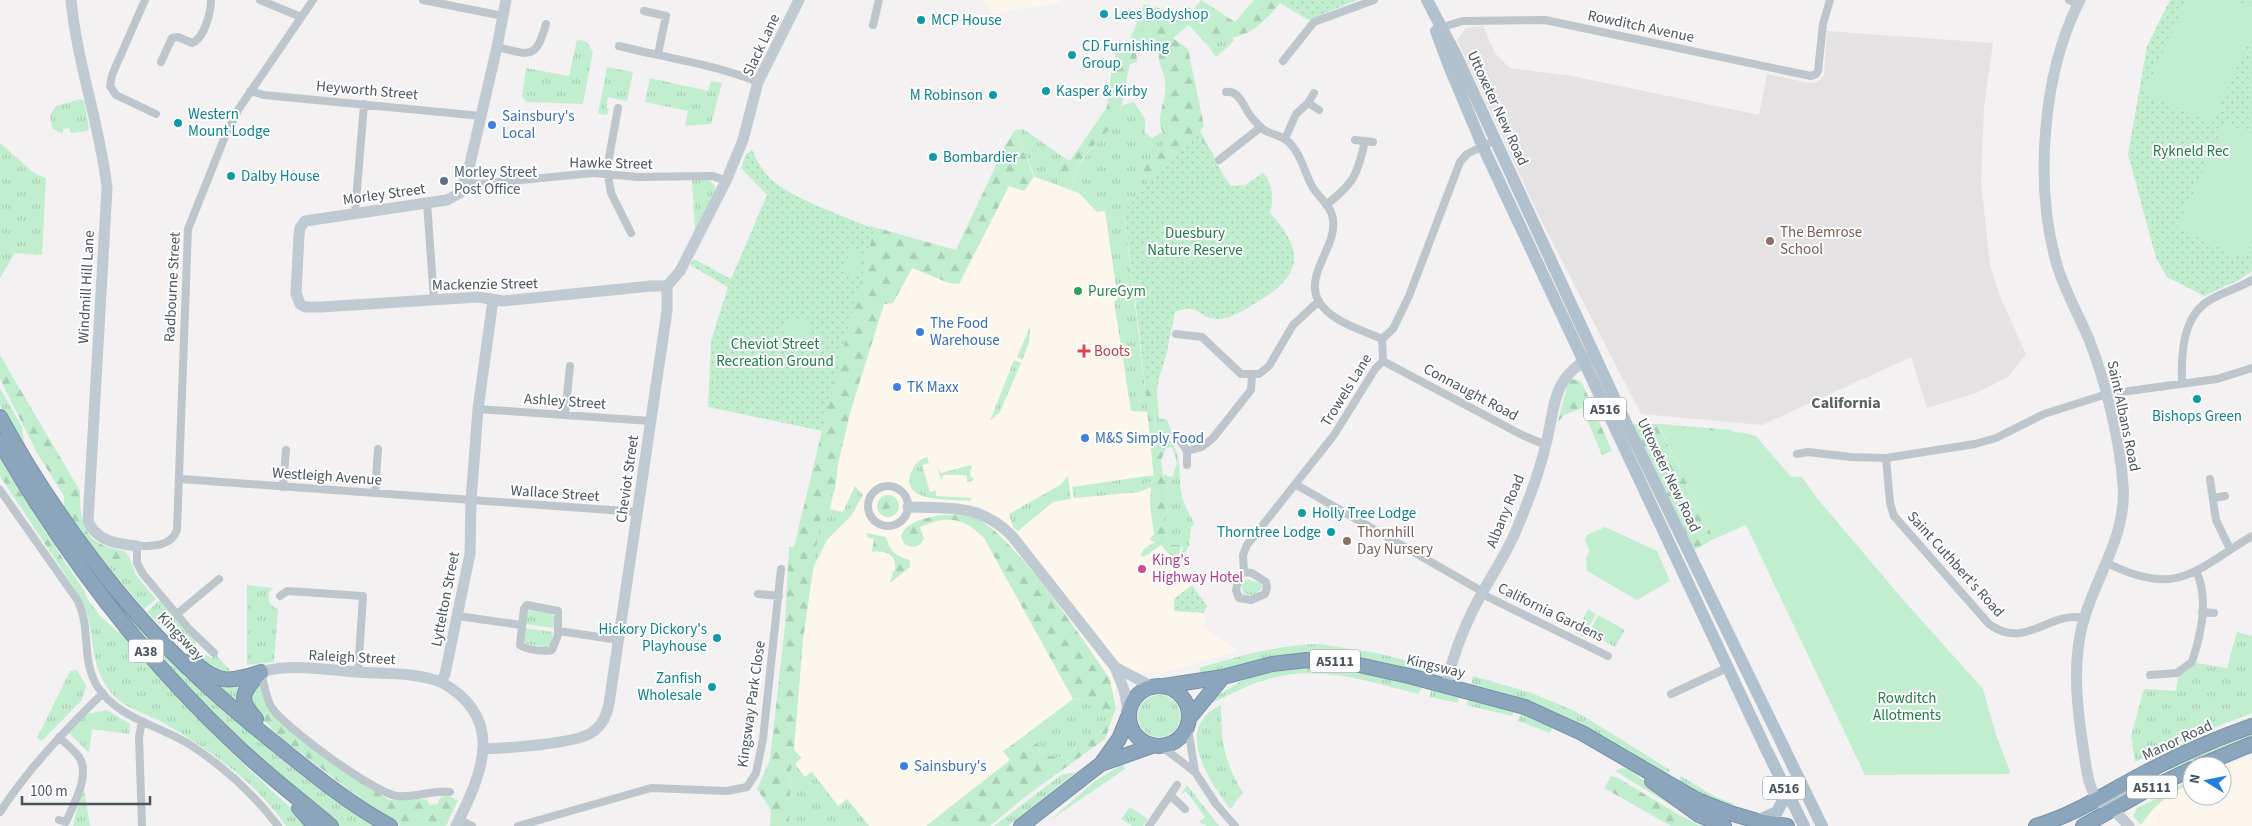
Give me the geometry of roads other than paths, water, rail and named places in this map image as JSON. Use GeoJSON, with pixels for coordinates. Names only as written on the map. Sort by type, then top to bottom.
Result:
{"type":"FeatureCollection","features":[{"type":"Feature","properties":{"kind":"highway","name":"Kingsway"},"geometry":{"type":"LineString","coordinates":[[0,417],[74,535],[120,592],[198,678],[295,759],[367,814],[390,826]]}},
{"type":"Feature","properties":{"kind":"highway","name":"A38"},"geometry":{"type":"LineString","coordinates":[[0,442],[35,500],[99,593],[186,696],[270,777],[331,826]]}},
{"type":"Feature","properties":{"kind":"highway"},"geometry":{"type":"LineString","coordinates":[[120,592],[197,665],[213,676],[233,680],[261,672]]}},
{"type":"Feature","properties":{"kind":"highway","name":"Kingsway"},"geometry":{"type":"LineString","coordinates":[[1157,686],[1223,678],[1272,664],[1328,661],[1350,663],[1446,685],[1510,702],[1543,714],[1582,733],[1697,800],[1757,821],[1787,826]]}},
{"type":"Feature","properties":{"kind":"highway"},"geometry":{"type":"LineString","coordinates":[[261,672],[244,693],[245,706],[295,759]]}},
{"type":"Feature","properties":{"kind":"highway"},"geometry":{"type":"LineString","coordinates":[[1101,764],[1175,742],[1223,678]]}},
{"type":"Feature","properties":{"kind":"highway"},"geometry":{"type":"LineString","coordinates":[[1020,826],[1101,764],[1119,739],[1128,713],[1139,692],[1157,686],[1180,694],[1185,700],[1189,722]]}},
{"type":"Feature","properties":{"kind":"highway"},"geometry":{"type":"LineString","coordinates":[[1128,713],[1130,726],[1135,734],[1142,741],[1157,746]]}},
{"type":"Feature","properties":{"kind":"highway","name":"Manor Road"},"geometry":{"type":"LineString","coordinates":[[2036,826],[2057,819],[2176,757],[2252,726]]}},
{"type":"Feature","properties":{"kind":"highway"},"geometry":{"type":"LineString","coordinates":[[2223,756],[2252,744]]}},
{"type":"Feature","properties":{"kind":"highway","name":"Kingsway"},"geometry":{"type":"LineString","coordinates":[[1629,761],[1640,772],[1683,805],[1724,826]]}},
{"type":"Feature","properties":{"kind":"highway","name":"A5111"},"geometry":{"type":"LineString","coordinates":[[2083,826],[2138,795],[2182,774]]}},
{"type":"Feature","properties":{"kind":"highway"},"geometry":{"type":"LineString","coordinates":[[270,777],[315,826]]}},
{"type":"Feature","properties":{"kind":"main road","name":"Uttoxeter New Road"},"geometry":{"type":"LineString","coordinates":[[1427,0],[1495,140],[1594,356],[1822,826]]}},
{"type":"Feature","properties":{"kind":"main road","name":"Uttoxeter New Road"},"geometry":{"type":"LineString","coordinates":[[1439,28],[1449,66],[1483,147],[1582,362],[1786,793],[1804,826]]}},
{"type":"Feature","properties":{"kind":"main road"},"geometry":{"type":"LineString","coordinates":[[1757,821],[1777,812],[1786,793]]}},
{"type":"Feature","properties":{"kind":"street","name":"Windmill Hill Lane"},"geometry":{"type":"LineString","coordinates":[[71,0],[80,58],[104,163],[107,188],[88,521],[100,537],[112,542],[137,546]]}},
{"type":"Feature","properties":{"kind":"street"},"geometry":{"type":"LineString","coordinates":[[145,0],[112,75],[110,86],[116,95],[156,114]]}},
{"type":"Feature","properties":{"kind":"street"},"geometry":{"type":"LineString","coordinates":[[161,62],[172,38],[178,37],[192,43],[198,39],[210,11],[211,0]]}},
{"type":"Feature","properties":{"kind":"street"},"geometry":{"type":"LineString","coordinates":[[260,0],[301,18]]}},
{"type":"Feature","properties":{"kind":"street","name":"Radbourne Street"},"geometry":{"type":"LineString","coordinates":[[137,546],[165,543],[175,536],[178,523],[187,235],[224,139],[250,91],[313,0]]}},
{"type":"Feature","properties":{"kind":"street"},"geometry":{"type":"LineString","coordinates":[[422,0],[503,16]]}},
{"type":"Feature","properties":{"kind":"street","name":"Morley Street"},"geometry":{"type":"LineString","coordinates":[[302,306],[298,302],[296,292],[299,235],[300,228],[306,221],[452,199],[460,193],[465,182],[498,47],[506,0]]}},
{"type":"Feature","properties":{"kind":"street","name":"Slack Lane"},"geometry":{"type":"LineString","coordinates":[[726,181],[745,133],[758,82],[799,0]]}},
{"type":"Feature","properties":{"kind":"street"},"geometry":{"type":"LineString","coordinates":[[873,25],[879,0]]}},
{"type":"Feature","properties":{"kind":"street"},"geometry":{"type":"LineString","coordinates":[[1283,61],[1314,22],[1374,0]]}},
{"type":"Feature","properties":{"kind":"street","name":"Rowditch Avenue"},"geometry":{"type":"LineString","coordinates":[[1439,28],[1463,21],[1545,20],[1811,76],[1818,71],[1823,24],[1830,0]]}},
{"type":"Feature","properties":{"kind":"street","name":"Saint Albans Road"},"geometry":{"type":"LineString","coordinates":[[2076,2],[2051,89],[2045,149],[2047,208],[2058,266],[2092,348],[2107,394],[2123,485],[2118,530],[2107,563],[2084,618],[2078,655],[2080,720],[2087,771],[2096,799]]}},
{"type":"Feature","properties":{"kind":"street"},"geometry":{"type":"LineString","coordinates":[[644,11],[666,16],[658,54]]}},
{"type":"Feature","properties":{"kind":"street"},"geometry":{"type":"LineString","coordinates":[[498,47],[523,53],[532,52],[539,45],[546,24]]}},
{"type":"Feature","properties":{"kind":"street"},"geometry":{"type":"LineString","coordinates":[[619,46],[727,70],[758,82]]}},
{"type":"Feature","properties":{"kind":"street","name":"Heyworth Street"},"geometry":{"type":"LineString","coordinates":[[250,91],[481,116]]}},
{"type":"Feature","properties":{"kind":"street"},"geometry":{"type":"LineString","coordinates":[[1226,92],[1232,91],[1238,96],[1247,112],[1261,127],[1285,138],[1296,151],[1312,186],[1333,215],[1334,226],[1316,280],[1316,293],[1319,301],[1332,314],[1382,339]]}},
{"type":"Feature","properties":{"kind":"street"},"geometry":{"type":"LineString","coordinates":[[1285,138],[1296,114],[1308,103],[1314,93]]}},
{"type":"Feature","properties":{"kind":"street"},"geometry":{"type":"LineString","coordinates":[[1308,103],[1319,110]]}},
{"type":"Feature","properties":{"kind":"street"},"geometry":{"type":"LineString","coordinates":[[355,213],[364,104]]}},
{"type":"Feature","properties":{"kind":"street"},"geometry":{"type":"LineString","coordinates":[[618,108],[608,174],[614,199],[631,234]]}},
{"type":"Feature","properties":{"kind":"street"},"geometry":{"type":"LineString","coordinates":[[1219,160],[1261,127]]}},
{"type":"Feature","properties":{"kind":"street"},"geometry":{"type":"LineString","coordinates":[[1326,205],[1346,190],[1354,178],[1369,142],[1355,140]]}},
{"type":"Feature","properties":{"kind":"street","name":"Trowels Lane"},"geometry":{"type":"LineString","coordinates":[[1244,572],[1243,555],[1247,545],[1334,435],[1375,369],[1383,362],[1382,339],[1393,330],[1409,296],[1460,162],[1467,154],[1495,140]]}},
{"type":"Feature","properties":{"kind":"street","name":"Hawke Street"},"geometry":{"type":"LineString","coordinates":[[465,182],[479,184],[576,174],[608,174],[638,177],[713,176],[726,181]]}},
{"type":"Feature","properties":{"kind":"street"},"geometry":{"type":"LineString","coordinates":[[667,286],[686,259],[726,181]]}},
{"type":"Feature","properties":{"kind":"street"},"geometry":{"type":"LineString","coordinates":[[427,203],[434,300]]}},
{"type":"Feature","properties":{"kind":"street"},"geometry":{"type":"LineString","coordinates":[[2182,384],[2181,363],[2184,343],[2196,312],[2211,299],[2252,280]]}},
{"type":"Feature","properties":{"kind":"street","name":"Mackenzie Street"},"geometry":{"type":"LineString","coordinates":[[302,306],[322,307],[478,297],[493,300],[512,300],[667,286]]}},
{"type":"Feature","properties":{"kind":"street","name":"Cheviot Street"},"geometry":{"type":"LineString","coordinates":[[484,749],[575,740],[596,730],[604,720],[610,704],[638,512],[667,311],[667,286]]}},
{"type":"Feature","properties":{"kind":"street","name":"Lyttelton Street"},"geometry":{"type":"LineString","coordinates":[[441,682],[445,674],[470,554],[478,409],[493,300]]}},
{"type":"Feature","properties":{"kind":"street"},"geometry":{"type":"LineString","coordinates":[[1176,334],[1202,337],[1235,370],[1241,374],[1252,375],[1264,371],[1293,325],[1319,301]]}},
{"type":"Feature","properties":{"kind":"street","name":"Albany Road"},"geometry":{"type":"LineString","coordinates":[[1446,685],[1450,668],[1472,611],[1514,534],[1546,445],[1559,387],[1571,369],[1594,356]]}},
{"type":"Feature","properties":{"kind":"street","name":"Connaught Road"},"geometry":{"type":"LineString","coordinates":[[1383,362],[1522,435],[1546,445]]}},
{"type":"Feature","properties":{"kind":"street"},"geometry":{"type":"LineString","coordinates":[[565,416],[570,366]]}},
{"type":"Feature","properties":{"kind":"street"},"geometry":{"type":"LineString","coordinates":[[1797,454],[1808,452],[1850,457],[1886,458],[1987,441],[2044,414],[2107,394],[2218,379],[2252,368]]}},
{"type":"Feature","properties":{"kind":"street"},"geometry":{"type":"LineString","coordinates":[[1188,451],[1202,446],[1213,438],[1251,390],[1252,375]]}},
{"type":"Feature","properties":{"kind":"street","name":"Ashley Street"},"geometry":{"type":"LineString","coordinates":[[478,409],[650,421]]}},
{"type":"Feature","properties":{"kind":"street"},"geometry":{"type":"LineString","coordinates":[[1178,436],[1188,451],[1187,466]]}},
{"type":"Feature","properties":{"kind":"street"},"geometry":{"type":"LineString","coordinates":[[375,493],[378,449]]}},
{"type":"Feature","properties":{"kind":"street"},"geometry":{"type":"LineString","coordinates":[[284,487],[286,450]]}},
{"type":"Feature","properties":{"kind":"street","name":"Saint Cuthbert's Road"},"geometry":{"type":"LineString","coordinates":[[1886,458],[1889,498],[1894,516],[1989,624],[2003,632],[2018,634],[2072,617],[2084,618]]}},
{"type":"Feature","properties":{"kind":"street","name":"Westleigh Avenue"},"geometry":{"type":"LineString","coordinates":[[180,479],[472,501]]}},
{"type":"Feature","properties":{"kind":"street"},"geometry":{"type":"LineString","coordinates":[[2210,479],[2216,520],[2230,549]]}},
{"type":"Feature","properties":{"kind":"street","name":"California Gardens"},"geometry":{"type":"LineString","coordinates":[[1295,484],[1483,592],[1488,597],[1608,656]]}},
{"type":"Feature","properties":{"kind":"street"},"geometry":{"type":"LineString","coordinates":[[890,486],[897,488],[904,494],[908,506],[907,512],[900,522],[885,526],[872,519],[868,506],[870,497],[876,490],[890,486]]}},
{"type":"Feature","properties":{"kind":"street"},"geometry":{"type":"LineString","coordinates":[[0,490],[78,601],[84,615],[88,664],[95,682],[103,693],[119,709],[188,744],[224,769],[245,787],[278,826]]}},
{"type":"Feature","properties":{"kind":"street"},"geometry":{"type":"LineString","coordinates":[[2213,498],[2225,496]]}},
{"type":"Feature","properties":{"kind":"street","name":"Wallace Street"},"geometry":{"type":"LineString","coordinates":[[472,501],[638,512]]}},
{"type":"Feature","properties":{"kind":"street"},"geometry":{"type":"LineString","coordinates":[[908,506],[966,509],[984,515],[998,524],[1016,541],[1115,667],[1124,690],[1128,713]]}},
{"type":"Feature","properties":{"kind":"street"},"geometry":{"type":"LineString","coordinates":[[2107,563],[2157,580],[2179,578],[2196,571],[2252,536]]}},
{"type":"Feature","properties":{"kind":"street"},"geometry":{"type":"LineString","coordinates":[[137,546],[136,559],[139,568],[177,614],[214,653]]}},
{"type":"Feature","properties":{"kind":"street","name":"Kingsway Park Close"},"geometry":{"type":"LineString","coordinates":[[518,826],[651,788],[727,791],[747,787],[759,765],[770,691],[781,569]]}},
{"type":"Feature","properties":{"kind":"street"},"geometry":{"type":"LineString","coordinates":[[2150,675],[2177,673],[2192,662],[2202,612],[2203,587],[2196,571]]}},
{"type":"Feature","properties":{"kind":"street","name":"Trowels Lane"},"geometry":{"type":"LineString","coordinates":[[1244,572],[1252,573],[1266,582],[1265,594],[1251,600],[1239,598],[1236,585],[1238,576],[1244,572]]}},
{"type":"Feature","properties":{"kind":"street"},"geometry":{"type":"LineString","coordinates":[[177,614],[219,578]]}},
{"type":"Feature","properties":{"kind":"street"},"geometry":{"type":"LineString","coordinates":[[207,589],[213,596]]}},
{"type":"Feature","properties":{"kind":"street"},"geometry":{"type":"LineString","coordinates":[[280,596],[288,591],[363,596],[358,672]]}},
{"type":"Feature","properties":{"kind":"street"},"geometry":{"type":"LineString","coordinates":[[758,594],[779,596]]}},
{"type":"Feature","properties":{"kind":"street"},"geometry":{"type":"LineString","coordinates":[[525,606],[542,607],[558,611],[559,631],[554,648],[547,651],[521,647],[519,641],[521,625],[525,606]]}},
{"type":"Feature","properties":{"kind":"street"},"geometry":{"type":"LineString","coordinates":[[2202,612],[2214,613]]}},
{"type":"Feature","properties":{"kind":"street"},"geometry":{"type":"LineString","coordinates":[[458,616],[521,625]]}},
{"type":"Feature","properties":{"kind":"street"},"geometry":{"type":"LineString","coordinates":[[559,631],[619,640]]}},
{"type":"Feature","properties":{"kind":"street"},"geometry":{"type":"LineString","coordinates":[[200,652],[206,646]]}},
{"type":"Feature","properties":{"kind":"street"},"geometry":{"type":"LineString","coordinates":[[1115,667],[1157,686]]}},
{"type":"Feature","properties":{"kind":"street","name":"Raleigh Street"},"geometry":{"type":"LineString","coordinates":[[261,672],[290,668],[414,676],[441,682]]}},
{"type":"Feature","properties":{"kind":"street"},"geometry":{"type":"LineString","coordinates":[[1671,694],[1727,668]]}},
{"type":"Feature","properties":{"kind":"street"},"geometry":{"type":"LineString","coordinates":[[261,672],[269,703],[277,714],[306,738],[376,787],[396,796],[433,798],[445,791],[450,792]]}},
{"type":"Feature","properties":{"kind":"street"},"geometry":{"type":"LineString","coordinates":[[441,682],[457,692],[472,708],[482,732],[484,749],[478,779],[458,823],[472,826]]}},
{"type":"Feature","properties":{"kind":"street"},"geometry":{"type":"LineString","coordinates":[[0,812],[26,774],[58,737],[103,693]]}},
{"type":"Feature","properties":{"kind":"street"},"geometry":{"type":"LineString","coordinates":[[142,721],[138,737],[142,826]]}},
{"type":"Feature","properties":{"kind":"street"},"geometry":{"type":"LineString","coordinates":[[1189,722],[1195,772]]}},
{"type":"Feature","properties":{"kind":"street"},"geometry":{"type":"LineString","coordinates":[[58,737],[79,758],[82,772],[81,781],[66,822],[59,820]]}},
{"type":"Feature","properties":{"kind":"street"},"geometry":{"type":"LineString","coordinates":[[1157,746],[1195,772],[1216,804],[1235,826]]}},
{"type":"Feature","properties":{"kind":"street"},"geometry":{"type":"LineString","coordinates":[[1149,826],[1176,786]]}},
{"type":"Feature","properties":{"kind":"street"},"geometry":{"type":"LineString","coordinates":[[2096,799],[2101,803],[2122,794],[2138,795]]}},
{"type":"Feature","properties":{"kind":"street"},"geometry":{"type":"LineString","coordinates":[[1170,795],[1185,809]]}},
{"type":"Feature","properties":{"kind":"street"},"geometry":{"type":"LineString","coordinates":[[2114,810],[2129,826]]}},
{"type":"Feature","properties":{"kind":"place","name":"Lees Bodyshop"},"geometry":{"type":"Point","coordinates":[1104,14]}},
{"type":"Feature","properties":{"kind":"place","name":"MCP House"},"geometry":{"type":"Point","coordinates":[921,20]}},
{"type":"Feature","properties":{"kind":"place","name":"CD Furnishing Group"},"geometry":{"type":"Point","coordinates":[1072,55]}},
{"type":"Feature","properties":{"kind":"place","name":"Kasper & Kirby"},"geometry":{"type":"Point","coordinates":[1046,91]}},
{"type":"Feature","properties":{"kind":"place","name":"M Robinson"},"geometry":{"type":"Point","coordinates":[993,95]}},
{"type":"Feature","properties":{"kind":"place","name":"Western Mount Lodge"},"geometry":{"type":"Point","coordinates":[178,123]}},
{"type":"Feature","properties":{"kind":"place","name":"Sainsbury's Local"},"geometry":{"type":"Point","coordinates":[492,125]}},
{"type":"Feature","properties":{"kind":"place","name":"Bombardier"},"geometry":{"type":"Point","coordinates":[933,157]}},
{"type":"Feature","properties":{"kind":"place","name":"Dalby House"},"geometry":{"type":"Point","coordinates":[231,176]}},
{"type":"Feature","properties":{"kind":"place","name":"Morley Street Post Office"},"geometry":{"type":"Point","coordinates":[444,181]}},
{"type":"Feature","properties":{"kind":"place","name":"The Bemrose School"},"geometry":{"type":"Point","coordinates":[1770,241]}},
{"type":"Feature","properties":{"kind":"place","name":"PureGym"},"geometry":{"type":"Point","coordinates":[1078,291]}},
{"type":"Feature","properties":{"kind":"place","name":"The Food Warehouse"},"geometry":{"type":"Point","coordinates":[920,332]}},
{"type":"Feature","properties":{"kind":"place","name":"Boots"},"geometry":{"type":"Point","coordinates":[1084,351]}},
{"type":"Feature","properties":{"kind":"place","name":"TK Maxx"},"geometry":{"type":"Point","coordinates":[897,387]}},
{"type":"Feature","properties":{"kind":"place","name":"Bishops Green"},"geometry":{"type":"Point","coordinates":[2197,399]}},
{"type":"Feature","properties":{"kind":"place","name":"M&S Simply Food"},"geometry":{"type":"Point","coordinates":[1085,438]}},
{"type":"Feature","properties":{"kind":"place","name":"Holly Tree Lodge"},"geometry":{"type":"Point","coordinates":[1302,513]}},
{"type":"Feature","properties":{"kind":"place","name":"Thorntree Lodge"},"geometry":{"type":"Point","coordinates":[1331,532]}},
{"type":"Feature","properties":{"kind":"place","name":"Thornhill Day Nursery"},"geometry":{"type":"Point","coordinates":[1347,541]}},
{"type":"Feature","properties":{"kind":"place","name":"King's Highway Hotel"},"geometry":{"type":"Point","coordinates":[1142,569]}},
{"type":"Feature","properties":{"kind":"place","name":"Hickory Dickory's Playhouse"},"geometry":{"type":"Point","coordinates":[717,638]}},
{"type":"Feature","properties":{"kind":"place","name":"Zanfish Wholesale"},"geometry":{"type":"Point","coordinates":[712,687]}},
{"type":"Feature","properties":{"kind":"place","name":"Sainsbury's"},"geometry":{"type":"Point","coordinates":[904,766]}},
{"type":"Feature","properties":{"kind":"district","name":"California"},"geometry":{"type":"Point","coordinates":[1846,402]}},
{"type":"Feature","properties":{"kind":"park label","name":"Rykneld Rec"},"geometry":{"type":"Point","coordinates":[2191,151]}},
{"type":"Feature","properties":{"kind":"park label","name":"Duesbury Nature Reserve"},"geometry":{"type":"Point","coordinates":[1195,242]}},
{"type":"Feature","properties":{"kind":"park label","name":"Cheviot Street Recreation Ground"},"geometry":{"type":"Point","coordinates":[775,352]}},
{"type":"Feature","properties":{"kind":"park label","name":"Rowditch Allotments"},"geometry":{"type":"Point","coordinates":[1907,706]}}]}
